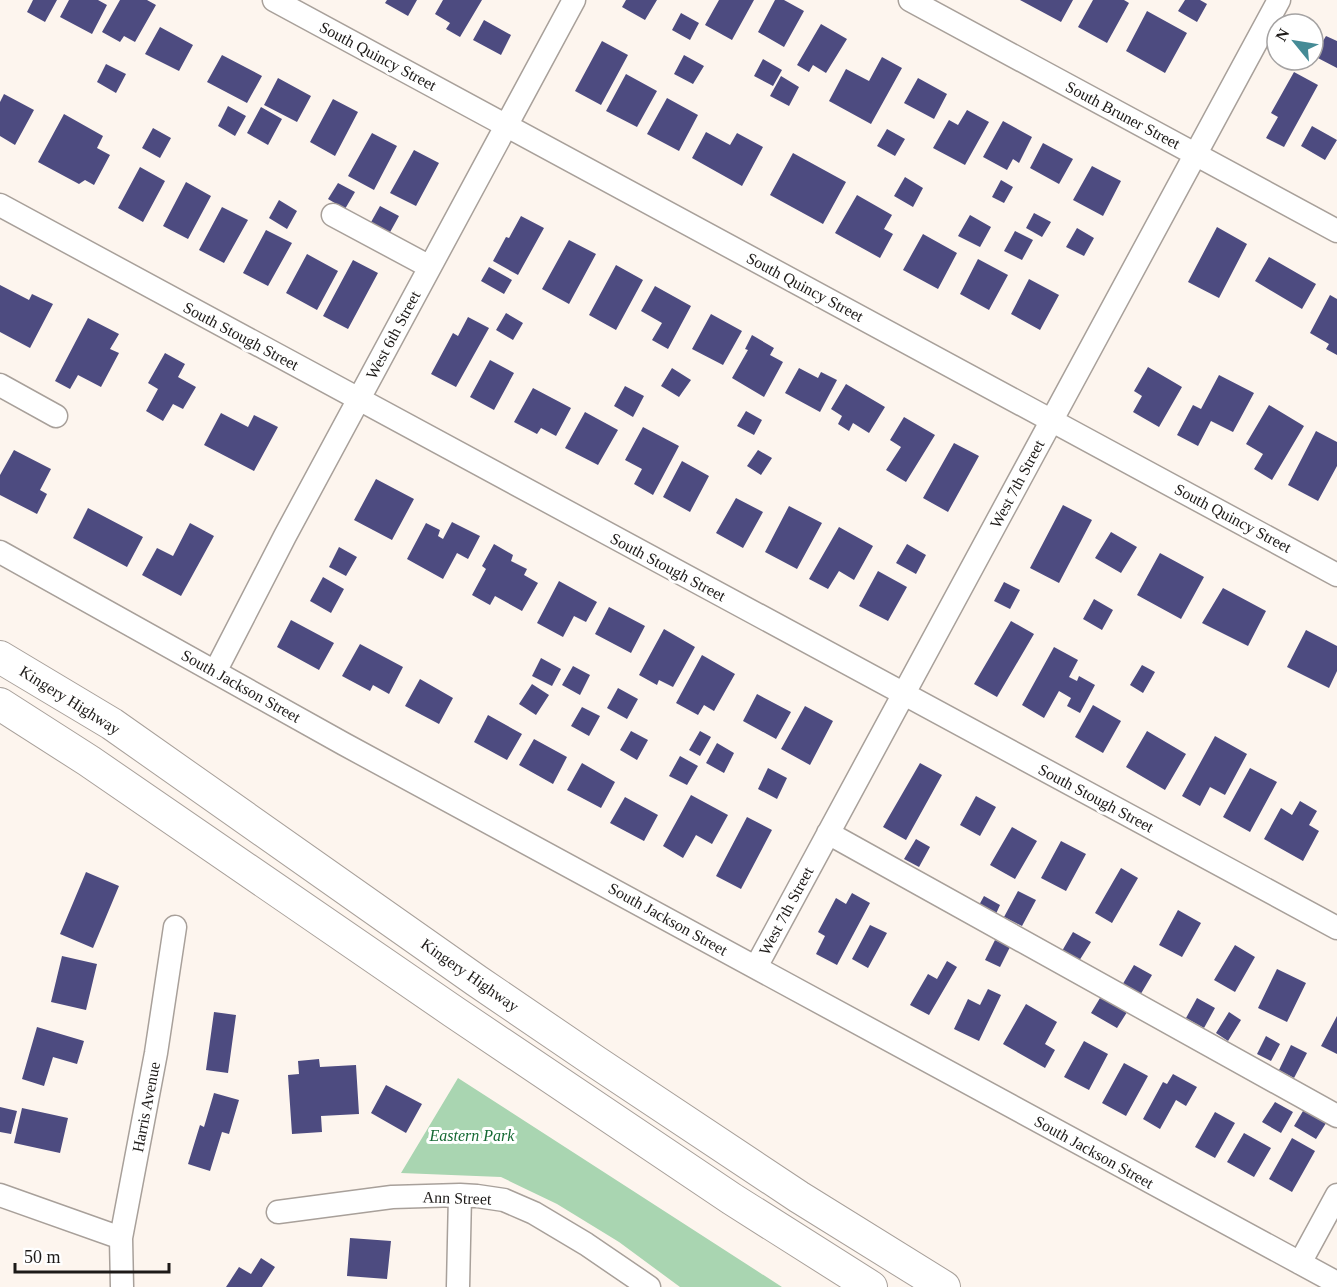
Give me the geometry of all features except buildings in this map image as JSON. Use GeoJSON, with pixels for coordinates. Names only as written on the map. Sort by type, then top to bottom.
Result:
{"type":"FeatureCollection","features":[{"type":"Feature","properties":{"kind":"highway","name":"Kingery Highway"},"geometry":{"type":"LineString","coordinates":[[0,657],[112,724],[596,1062],[799,1197],[944,1287]]}},
{"type":"Feature","properties":{"kind":"highway"},"geometry":{"type":"LineString","coordinates":[[0,704],[89,761],[712,1186],[871,1287]]}},
{"type":"Feature","properties":{"kind":"street","name":"South Quincy Street"},"geometry":{"type":"LineString","coordinates":[[274,0],[1337,575]]}},
{"type":"Feature","properties":{"kind":"street","name":"West 6th Street"},"geometry":{"type":"LineString","coordinates":[[216,672],[285,536],[574,0]]}},
{"type":"Feature","properties":{"kind":"street","name":"South Bruner Street"},"geometry":{"type":"LineString","coordinates":[[910,0],[1337,231]]}},
{"type":"Feature","properties":{"kind":"street","name":"West 7th Street"},"geometry":{"type":"LineString","coordinates":[[756,967],[1279,0]]}},
{"type":"Feature","properties":{"kind":"street","name":"South Stough Street"},"geometry":{"type":"LineString","coordinates":[[0,205],[1337,928]]}},
{"type":"Feature","properties":{"kind":"street"},"geometry":{"type":"LineString","coordinates":[[333,215],[430,267]]}},
{"type":"Feature","properties":{"kind":"street"},"geometry":{"type":"LineString","coordinates":[[0,385],[56,416]]}},
{"type":"Feature","properties":{"kind":"street","name":"South Jackson Street"},"geometry":{"type":"LineString","coordinates":[[0,552],[1337,1283]]}},
{"type":"Feature","properties":{"kind":"street"},"geometry":{"type":"LineString","coordinates":[[828,834],[1337,1116]]}},
{"type":"Feature","properties":{"kind":"street","name":"Harris Avenue"},"geometry":{"type":"LineString","coordinates":[[122,1287],[121,1238],[156,1053],[175,927]]}},
{"type":"Feature","properties":{"kind":"street"},"geometry":{"type":"LineString","coordinates":[[0,1195],[121,1238]]}},
{"type":"Feature","properties":{"kind":"street"},"geometry":{"type":"LineString","coordinates":[[458,1287],[460,1195]]}},
{"type":"Feature","properties":{"kind":"street","name":"Ann Street"},"geometry":{"type":"LineString","coordinates":[[278,1212],[392,1197],[460,1195],[504,1200],[534,1213],[648,1287]]}},
{"type":"Feature","properties":{"kind":"street"},"geometry":{"type":"LineString","coordinates":[[1300,1263],[1337,1195]]}},
{"type":"Feature","properties":{"kind":"green space","name":"Eastern Park"},"geometry":{"type":"Polygon","coordinates":[[[458,1078],[782,1287],[680,1287],[619,1242],[557,1204],[501,1177],[401,1173],[458,1078]]]}}]}
